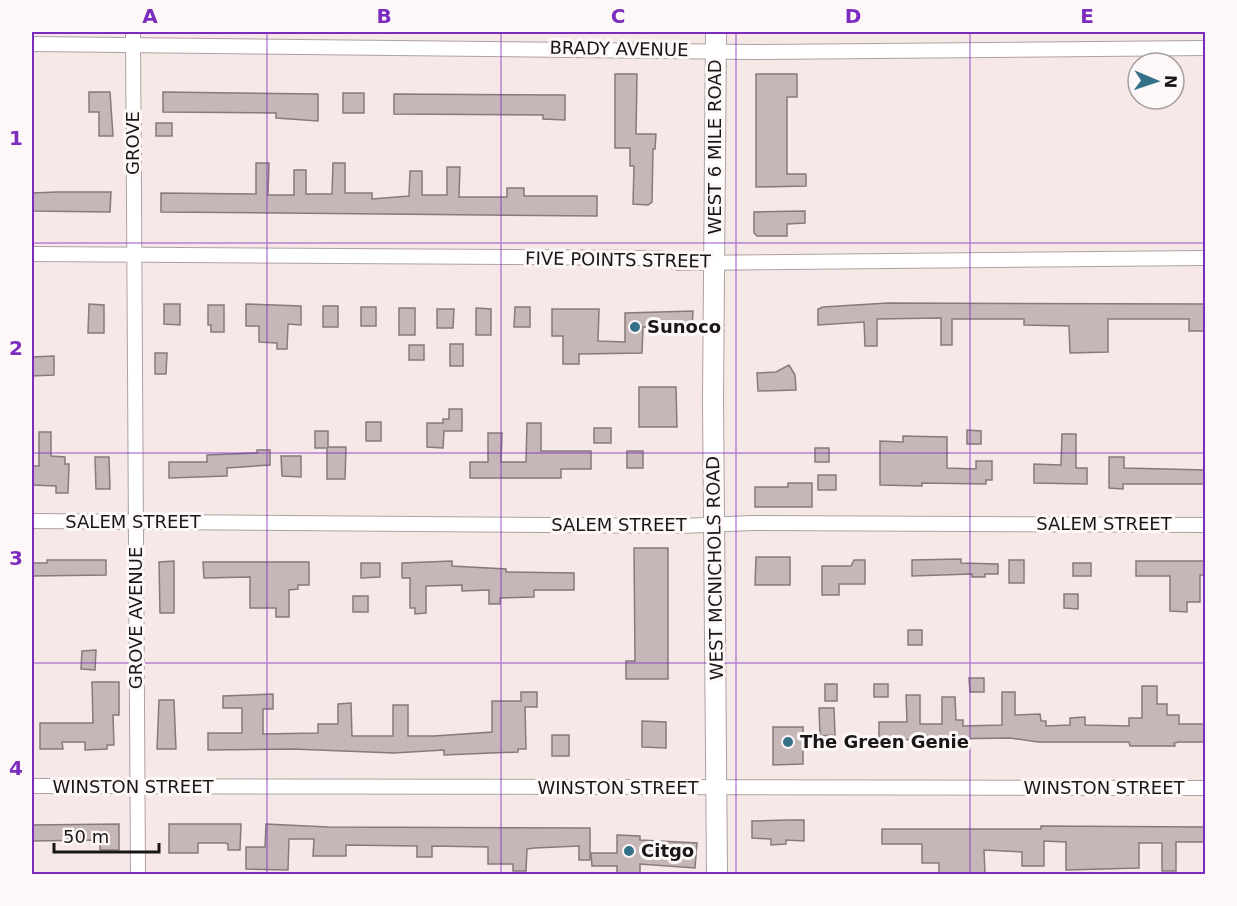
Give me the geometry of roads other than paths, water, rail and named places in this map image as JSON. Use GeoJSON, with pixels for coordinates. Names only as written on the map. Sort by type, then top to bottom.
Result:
{"type":"FeatureCollection","features":[{"type":"Feature","properties":{"kind":"main road","name":"WEST 6 MILE ROAD"},"geometry":{"type":"LineString","coordinates":[[715,262],[716,41]]}},
{"type":"Feature","properties":{"kind":"main road","name":"WEST MCNICHOLS ROAD"},"geometry":{"type":"LineString","coordinates":[[715,262],[713,400],[716,525],[717,874]]}},
{"type":"Feature","properties":{"kind":"street","name":"BRADY AVENUE"},"geometry":{"type":"LineString","coordinates":[[32,44],[133,38],[716,41],[1206,48]]}},
{"type":"Feature","properties":{"kind":"street","name":"GROVE"},"geometry":{"type":"LineString","coordinates":[[133,38],[134,254]]}},
{"type":"Feature","properties":{"kind":"street","name":"FIVE POINTS STREET"},"geometry":{"type":"LineString","coordinates":[[32,254],[650,258],[679,263],[1206,258]]}},
{"type":"Feature","properties":{"kind":"street","name":"GROVE AVENUE"},"geometry":{"type":"LineString","coordinates":[[134,254],[138,874]]}},
{"type":"Feature","properties":{"kind":"street","name":"SALEM STREET"},"geometry":{"type":"LineString","coordinates":[[32,521],[1206,525]]}},
{"type":"Feature","properties":{"kind":"street","name":"WINSTON STREET"},"geometry":{"type":"LineString","coordinates":[[32,786],[1206,788]]}},
{"type":"Feature","properties":{"kind":"place","name":"Sunoco"},"geometry":{"type":"Point","coordinates":[635,327]}},
{"type":"Feature","properties":{"kind":"place","name":"The Green Genie"},"geometry":{"type":"Point","coordinates":[788,742]}},
{"type":"Feature","properties":{"kind":"place","name":"Citgo"},"geometry":{"type":"Point","coordinates":[629,851]}}]}
